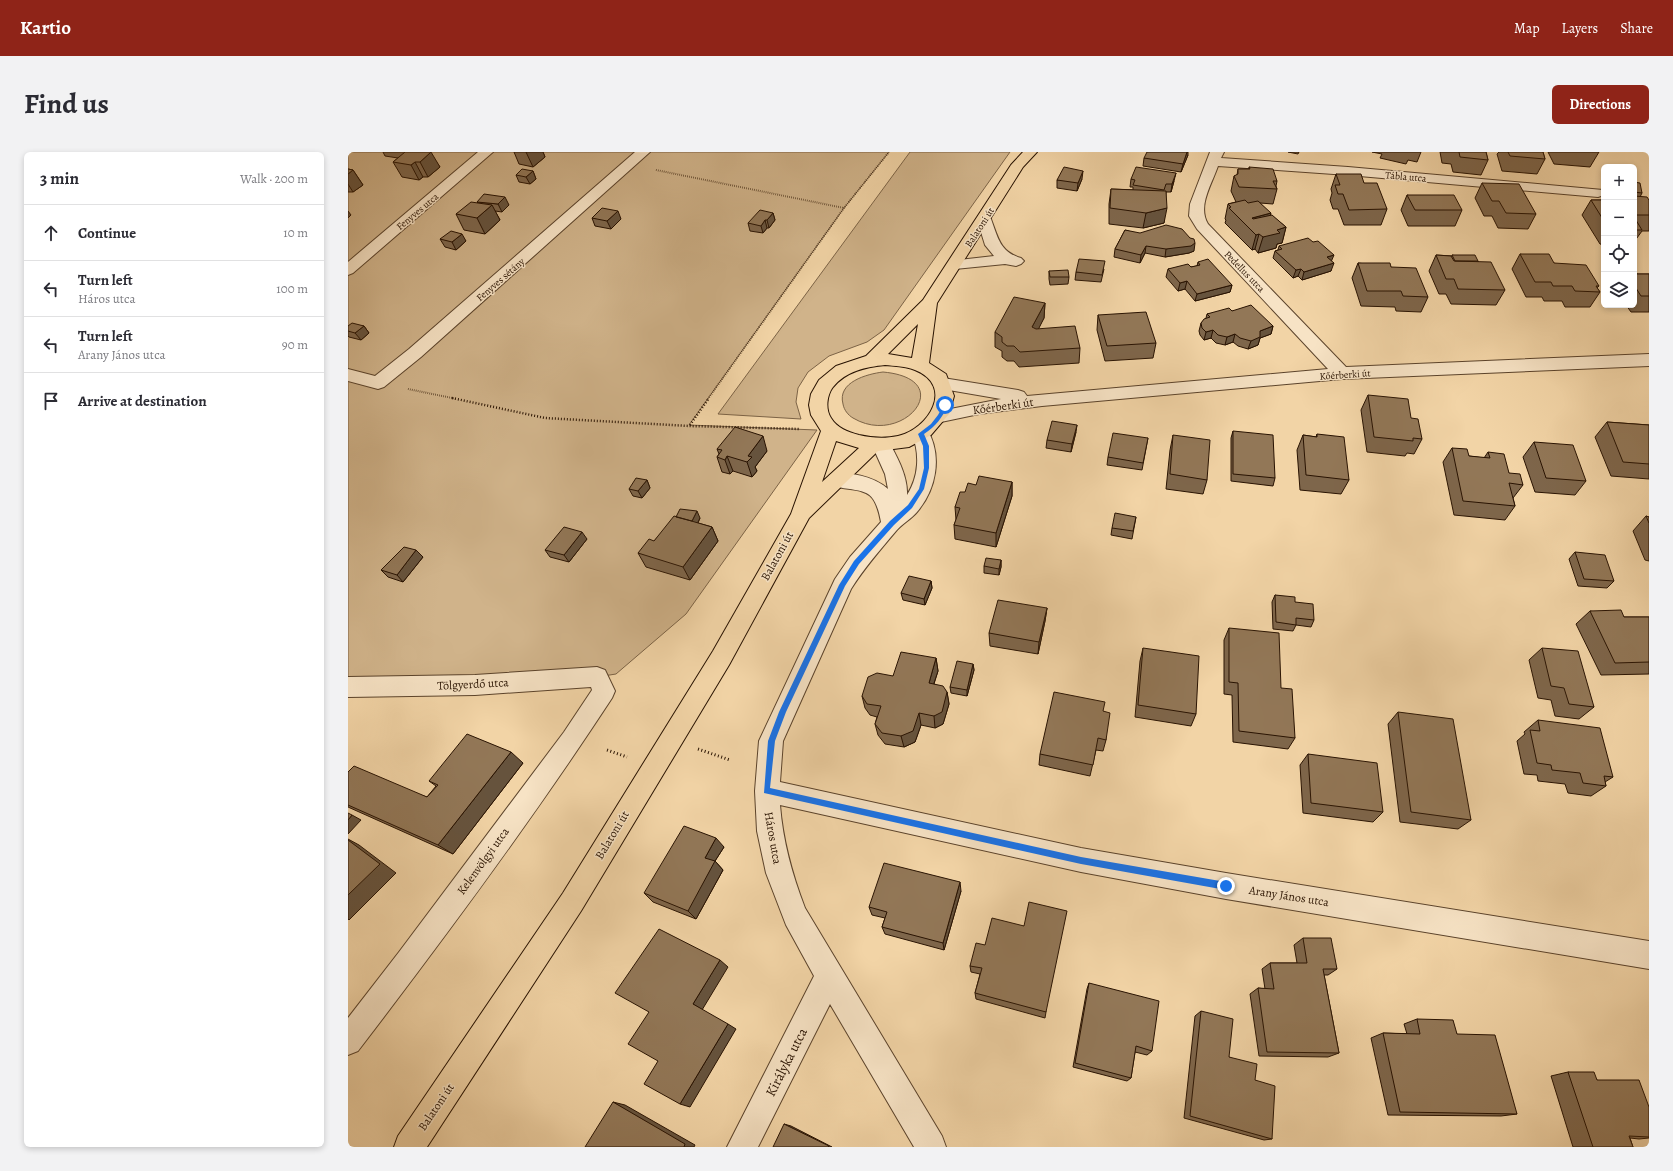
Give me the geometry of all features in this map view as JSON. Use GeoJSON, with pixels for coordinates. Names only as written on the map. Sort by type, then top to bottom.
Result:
{"type":"FeatureCollection","features":[{"type":"Feature","properties":{"kind":"main road","name":"Balatoni út"},"geometry":{"type":"LineString","coordinates":[[872,360],[929,303],[1018,165],[1030,152]]}},
{"type":"Feature","properties":{"kind":"main road","name":"Balatoni út"},"geometry":{"type":"LineString","coordinates":[[920,365],[929,303]]}},
{"type":"Feature","properties":{"kind":"main road"},"geometry":{"type":"LineString","coordinates":[[897,359],[920,365],[937,377],[943,384],[946,394],[945,405],[941,416],[933,426],[921,434],[906,440],[877,445],[851,441],[831,430],[820,414],[818,405],[823,388],[838,373],[860,362],[897,359]]}},
{"type":"Feature","properties":{"kind":"main road","name":"Balatoni út"},"geometry":{"type":"LineString","coordinates":[[409,1147],[576,895],[721,658],[801,514],[831,430]]}},
{"type":"Feature","properties":{"kind":"main road","name":"Balatoni út"},"geometry":{"type":"LineString","coordinates":[[801,514],[877,445]]}},
{"type":"Feature","properties":{"kind":"street","name":"Fenyves utca"},"geometry":{"type":"LineString","coordinates":[[348,270],[486,152]]}},
{"type":"Feature","properties":{"kind":"street","name":"Fenyves sétány"},"geometry":{"type":"LineString","coordinates":[[378,383],[415,353],[643,152]]}},
{"type":"Feature","properties":{"kind":"street","name":"Tábla utca"},"geometry":{"type":"LineString","coordinates":[[1215,157],[1348,171],[1598,193]]}},
{"type":"Feature","properties":{"kind":"street","name":"Pedellus utca"},"geometry":{"type":"LineString","coordinates":[[1215,157],[1197,204],[1196,216],[1202,226],[1342,373]]}},
{"type":"Feature","properties":{"kind":"street"},"geometry":{"type":"LineString","coordinates":[[955,264],[1011,260],[993,245],[984,219]]}},
{"type":"Feature","properties":{"kind":"street","name":"Kőérberki út"},"geometry":{"type":"LineString","coordinates":[[941,416],[980,408],[1042,400],[1342,373],[1649,360]]}},
{"type":"Feature","properties":{"kind":"street"},"geometry":{"type":"LineString","coordinates":[[348,375],[378,383]]}},
{"type":"Feature","properties":{"kind":"street","name":"Kőérberki út"},"geometry":{"type":"LineString","coordinates":[[943,384],[1042,400]]}},
{"type":"Feature","properties":{"kind":"street","name":"Háros utca"},"geometry":{"type":"LineString","coordinates":[[921,434],[926,446],[927,468],[921,489],[910,507],[892,523],[857,563],[842,585],[802,670],[772,741],[766,791],[770,831],[779,873],[795,916],[931,1147]]}},
{"type":"Feature","properties":{"kind":"street","name":"Háros utca"},"geometry":{"type":"LineString","coordinates":[[877,445],[896,474],[897,506],[892,523]]}},
{"type":"Feature","properties":{"kind":"street"},"geometry":{"type":"LineString","coordinates":[[837,480],[874,488],[883,495],[889,505],[892,523]]}},
{"type":"Feature","properties":{"kind":"street","name":"Tölgyerdő utca"},"geometry":{"type":"LineString","coordinates":[[348,687],[475,685],[597,677]]}},
{"type":"Feature","properties":{"kind":"street","name":"Kelenvölgyi utca"},"geometry":{"type":"LineString","coordinates":[[348,1041],[409,962],[572,739],[604,691],[597,677]]}},
{"type":"Feature","properties":{"kind":"street","name":"Arany János utca"},"geometry":{"type":"LineString","coordinates":[[766,791],[1081,860],[1234,887],[1649,955]]}},
{"type":"Feature","properties":{"kind":"street","name":"Királyka utca"},"geometry":{"type":"LineString","coordinates":[[742,1147],[829,976]]}},
{"type":"Feature","properties":{"kind":"path"},"geometry":{"type":"LineString","coordinates":[[689,426],[844,208],[889,152]]}},
{"type":"Feature","properties":{"kind":"path"},"geometry":{"type":"LineString","coordinates":[[629,164],[844,208]]}},
{"type":"Feature","properties":{"kind":"path"},"geometry":{"type":"LineString","coordinates":[[378,383],[545,418],[689,426],[801,429]]}},
{"type":"Feature","properties":{"kind":"path"},"geometry":{"type":"LineString","coordinates":[[698,749],[730,760]]}},
{"type":"Feature","properties":{"kind":"path"},"geometry":{"type":"LineString","coordinates":[[607,750],[631,759]]}},
{"type":"Feature","properties":{"kind":"shaded area"},"geometry":{"type":"Polygon","coordinates":[[[348,152],[889,152],[844,208],[689,425],[817,430],[686,614],[616,674],[597,677],[348,687],[348,152]]]}},
{"type":"Feature","properties":{"kind":"shaded area"},"geometry":{"type":"Polygon","coordinates":[[[910,152],[1010,152],[884,330],[867,342],[829,356],[808,372],[798,388],[796,402],[801,419],[718,414],[910,152]]]}},
{"type":"Feature","properties":{"kind":"shaded area"},"geometry":{"type":"Polygon","coordinates":[[[883,372],[906,377],[918,386],[921,398],[916,409],[905,418],[890,424],[872,425],[851,417],[846,412],[844,406],[842,396],[844,390],[855,380],[883,372]]]}},
{"type":"Feature","properties":{"kind":"building"},"geometry":{"type":"Polygon","coordinates":[[[405,152],[431,152],[420,162],[415,162],[411,165],[393,162],[405,152]]]}},
{"type":"Feature","properties":{"kind":"building"},"geometry":{"type":"Polygon","coordinates":[[[1147,152],[1187,152],[1183,164],[1144,158],[1147,152]]]}},
{"type":"Feature","properties":{"kind":"building"},"geometry":{"type":"Polygon","coordinates":[[[1459,152],[1486,152],[1488,160],[1460,157],[1459,152]]]}},
{"type":"Feature","properties":{"kind":"building"},"geometry":{"type":"Polygon","coordinates":[[[1508,152],[1543,152],[1545,159],[1510,156],[1508,152]]]}},
{"type":"Feature","properties":{"kind":"building"},"geometry":{"type":"Polygon","coordinates":[[[1064,167],[1083,171],[1078,183],[1057,180],[1064,167]]]}},
{"type":"Feature","properties":{"kind":"building"},"geometry":{"type":"Polygon","coordinates":[[[1136,167],[1176,173],[1172,184],[1166,184],[1164,190],[1133,185],[1135,180],[1131,179],[1136,167]]]}},
{"type":"Feature","properties":{"kind":"building"},"geometry":{"type":"Polygon","coordinates":[[[1249,167],[1273,169],[1277,181],[1273,181],[1277,189],[1239,187],[1234,176],[1238,174],[1238,169],[1250,169],[1249,167]]]}},
{"type":"Feature","properties":{"kind":"building"},"geometry":{"type":"Polygon","coordinates":[[[348,169],[353,170],[348,174],[348,169]]]}},
{"type":"Feature","properties":{"kind":"building"},"geometry":{"type":"Polygon","coordinates":[[[522,169],[533,171],[526,177],[516,175],[522,169]]]}},
{"type":"Feature","properties":{"kind":"building"},"geometry":{"type":"Polygon","coordinates":[[[1336,174],[1361,174],[1364,183],[1377,183],[1387,209],[1349,210],[1343,194],[1338,194],[1335,185],[1340,185],[1336,174]]]}},
{"type":"Feature","properties":{"kind":"building"},"geometry":{"type":"Polygon","coordinates":[[[1637,182],[1640,183],[1642,193],[1637,192],[1637,182]]]}},
{"type":"Feature","properties":{"kind":"building"},"geometry":{"type":"Polygon","coordinates":[[[1482,183],[1519,184],[1536,214],[1506,213],[1499,201],[1492,201],[1482,183]]]}},
{"type":"Feature","properties":{"kind":"building"},"geometry":{"type":"Polygon","coordinates":[[[1111,189],[1166,191],[1167,208],[1146,213],[1110,208],[1111,189]]]}},
{"type":"Feature","properties":{"kind":"building"},"geometry":{"type":"Polygon","coordinates":[[[484,194],[505,197],[498,204],[477,202],[484,194]]]}},
{"type":"Feature","properties":{"kind":"building"},"geometry":{"type":"Polygon","coordinates":[[[1407,195],[1454,195],[1462,210],[1415,210],[1407,195]]]}},
{"type":"Feature","properties":{"kind":"building"},"geometry":{"type":"Polygon","coordinates":[[[1637,196],[1647,197],[1649,200],[1649,215],[1637,215],[1637,196]]]}},
{"type":"Feature","properties":{"kind":"building"},"geometry":{"type":"Polygon","coordinates":[[[1245,200],[1248,203],[1258,201],[1271,213],[1252,218],[1253,219],[1272,215],[1286,227],[1277,230],[1280,233],[1263,237],[1259,234],[1256,235],[1229,208],[1231,207],[1228,204],[1245,200]]]}},
{"type":"Feature","properties":{"kind":"building"},"geometry":{"type":"Polygon","coordinates":[[[1591,200],[1601,200],[1601,216],[1591,200]]]}},
{"type":"Feature","properties":{"kind":"building"},"geometry":{"type":"Polygon","coordinates":[[[471,202],[492,205],[477,218],[456,214],[471,202]]]}},
{"type":"Feature","properties":{"kind":"building"},"geometry":{"type":"Polygon","coordinates":[[[602,208],[618,211],[607,221],[592,218],[602,208]]]}},
{"type":"Feature","properties":{"kind":"building"},"geometry":{"type":"Polygon","coordinates":[[[760,210],[773,213],[761,226],[748,223],[760,210]]]}},
{"type":"Feature","properties":{"kind":"building"},"geometry":{"type":"Polygon","coordinates":[[[1637,222],[1642,230],[1637,230],[1637,222]]]}},
{"type":"Feature","properties":{"kind":"building"},"geometry":{"type":"Polygon","coordinates":[[[1166,225],[1182,229],[1190,238],[1194,239],[1195,243],[1191,246],[1166,249],[1146,246],[1141,255],[1115,249],[1125,230],[1140,233],[1166,225]]]}},
{"type":"Feature","properties":{"kind":"building"},"geometry":{"type":"Polygon","coordinates":[[[451,231],[462,234],[452,242],[440,239],[451,231]]]}},
{"type":"Feature","properties":{"kind":"building"},"geometry":{"type":"Polygon","coordinates":[[[1308,238],[1313,242],[1318,241],[1334,255],[1327,257],[1334,263],[1304,272],[1301,269],[1296,270],[1275,251],[1282,249],[1279,246],[1308,238]]]}},
{"type":"Feature","properties":{"kind":"building"},"geometry":{"type":"Polygon","coordinates":[[[1520,254],[1549,254],[1554,263],[1586,265],[1599,286],[1596,286],[1600,292],[1575,291],[1572,286],[1553,286],[1551,282],[1535,282],[1520,254]]]}},
{"type":"Feature","properties":{"kind":"building"},"geometry":{"type":"Polygon","coordinates":[[[1436,255],[1451,256],[1454,261],[1491,262],[1505,290],[1458,289],[1454,279],[1446,279],[1436,255]]]}},
{"type":"Feature","properties":{"kind":"building"},"geometry":{"type":"Polygon","coordinates":[[[1452,255],[1475,255],[1478,261],[1455,261],[1452,255]]]}},
{"type":"Feature","properties":{"kind":"building"},"geometry":{"type":"Polygon","coordinates":[[[1079,259],[1105,261],[1102,275],[1076,272],[1079,259]]]}},
{"type":"Feature","properties":{"kind":"building"},"geometry":{"type":"Polygon","coordinates":[[[1208,259],[1232,285],[1197,294],[1187,281],[1180,283],[1168,269],[1188,264],[1191,267],[1200,265],[1198,262],[1208,259]]]}},
{"type":"Feature","properties":{"kind":"building"},"geometry":{"type":"Polygon","coordinates":[[[1358,263],[1390,263],[1391,267],[1416,268],[1428,297],[1403,296],[1401,291],[1367,291],[1358,263]]]}},
{"type":"Feature","properties":{"kind":"building"},"geometry":{"type":"Polygon","coordinates":[[[1068,270],[1069,277],[1050,277],[1049,271],[1068,270]]]}},
{"type":"Feature","properties":{"kind":"building"},"geometry":{"type":"Polygon","coordinates":[[[1637,274],[1649,274],[1649,296],[1641,296],[1637,290],[1637,274]]]}},
{"type":"Feature","properties":{"kind":"building"},"geometry":{"type":"Polygon","coordinates":[[[1014,297],[1045,303],[1032,327],[1036,329],[1075,326],[1080,348],[1020,352],[1014,346],[1007,346],[1002,342],[1002,337],[995,332],[1014,297]]]}},
{"type":"Feature","properties":{"kind":"building"},"geometry":{"type":"Polygon","coordinates":[[[1251,305],[1273,326],[1260,331],[1260,337],[1251,341],[1240,338],[1235,334],[1227,337],[1218,335],[1213,330],[1206,332],[1202,328],[1201,323],[1204,319],[1210,317],[1207,314],[1229,308],[1232,311],[1251,305]]]}},
{"type":"Feature","properties":{"kind":"building"},"geometry":{"type":"Polygon","coordinates":[[[1146,312],[1156,343],[1107,346],[1098,315],[1146,312]]]}},
{"type":"Feature","properties":{"kind":"building"},"geometry":{"type":"Polygon","coordinates":[[[352,323],[364,326],[355,333],[348,331],[348,326],[352,323]]]}},
{"type":"Feature","properties":{"kind":"building"},"geometry":{"type":"Polygon","coordinates":[[[1368,395],[1408,399],[1411,418],[1418,419],[1422,439],[1413,438],[1413,441],[1374,437],[1368,395]]]}},
{"type":"Feature","properties":{"kind":"building"},"geometry":{"type":"Polygon","coordinates":[[[1052,421],[1077,425],[1072,444],[1047,440],[1052,421]]]}},
{"type":"Feature","properties":{"kind":"building"},"geometry":{"type":"Polygon","coordinates":[[[1607,422],[1649,425],[1649,464],[1623,462],[1607,422]]]}},
{"type":"Feature","properties":{"kind":"building"},"geometry":{"type":"Polygon","coordinates":[[[735,427],[763,436],[748,456],[752,457],[747,462],[727,456],[725,460],[717,457],[722,450],[717,449],[735,427]]]}},
{"type":"Feature","properties":{"kind":"building"},"geometry":{"type":"Polygon","coordinates":[[[1233,431],[1273,435],[1275,478],[1233,474],[1233,431]]]}},
{"type":"Feature","properties":{"kind":"building"},"geometry":{"type":"Polygon","coordinates":[[[1113,433],[1148,438],[1143,463],[1108,457],[1113,433]]]}},
{"type":"Feature","properties":{"kind":"building"},"geometry":{"type":"Polygon","coordinates":[[[1317,434],[1344,437],[1349,480],[1306,475],[1303,435],[1317,437],[1317,434]]]}},
{"type":"Feature","properties":{"kind":"building"},"geometry":{"type":"Polygon","coordinates":[[[1173,435],[1210,440],[1207,480],[1170,474],[1173,435]]]}},
{"type":"Feature","properties":{"kind":"building"},"geometry":{"type":"Polygon","coordinates":[[[1534,442],[1573,445],[1586,481],[1546,478],[1534,442]]]}},
{"type":"Feature","properties":{"kind":"building"},"geometry":{"type":"Polygon","coordinates":[[[1452,448],[1467,449],[1469,456],[1490,458],[1488,452],[1504,454],[1509,473],[1520,474],[1523,485],[1509,483],[1515,506],[1463,501],[1452,448]]]}},
{"type":"Feature","properties":{"kind":"building"},"geometry":{"type":"Polygon","coordinates":[[[979,476],[1012,482],[996,533],[954,525],[960,508],[955,507],[960,492],[965,492],[968,483],[976,485],[979,476]]]}},
{"type":"Feature","properties":{"kind":"building"},"geometry":{"type":"Polygon","coordinates":[[[636,478],[647,480],[638,491],[629,489],[636,478]]]}},
{"type":"Feature","properties":{"kind":"building"},"geometry":{"type":"Polygon","coordinates":[[[680,509],[697,511],[692,521],[676,517],[680,509]]]}},
{"type":"Feature","properties":{"kind":"building"},"geometry":{"type":"Polygon","coordinates":[[[1115,513],[1136,517],[1133,531],[1112,528],[1115,513]]]}},
{"type":"Feature","properties":{"kind":"building"},"geometry":{"type":"Polygon","coordinates":[[[674,516],[712,527],[683,567],[638,553],[649,539],[654,541],[674,516]]]}},
{"type":"Feature","properties":{"kind":"building"},"geometry":{"type":"Polygon","coordinates":[[[564,527],[582,532],[564,555],[545,550],[564,527]]]}},
{"type":"Feature","properties":{"kind":"building"},"geometry":{"type":"Polygon","coordinates":[[[404,547],[416,550],[397,575],[381,570],[404,547]]]}},
{"type":"Feature","properties":{"kind":"building"},"geometry":{"type":"Polygon","coordinates":[[[1575,552],[1605,555],[1614,581],[1584,579],[1575,552]]]}},
{"type":"Feature","properties":{"kind":"building"},"geometry":{"type":"Polygon","coordinates":[[[986,558],[1001,560],[999,569],[984,566],[986,558]]]}},
{"type":"Feature","properties":{"kind":"building"},"geometry":{"type":"Polygon","coordinates":[[[909,576],[931,581],[924,599],[901,593],[909,576]]]}},
{"type":"Feature","properties":{"kind":"building"},"geometry":{"type":"Polygon","coordinates":[[[1275,595],[1295,597],[1295,602],[1313,604],[1314,620],[1296,618],[1296,625],[1276,622],[1275,595]]]}},
{"type":"Feature","properties":{"kind":"building"},"geometry":{"type":"Polygon","coordinates":[[[998,600],[1047,608],[1039,642],[989,633],[998,600]]]}},
{"type":"Feature","properties":{"kind":"building"},"geometry":{"type":"Polygon","coordinates":[[[1621,610],[1624,617],[1649,617],[1649,662],[1615,663],[1590,611],[1621,610]]]}},
{"type":"Feature","properties":{"kind":"building"},"geometry":{"type":"Polygon","coordinates":[[[1229,628],[1279,633],[1281,688],[1292,689],[1295,738],[1239,731],[1238,683],[1229,682],[1229,628]]]}},
{"type":"Feature","properties":{"kind":"building"},"geometry":{"type":"Polygon","coordinates":[[[1143,648],[1199,656],[1196,714],[1138,705],[1143,648]]]}},
{"type":"Feature","properties":{"kind":"building"},"geometry":{"type":"Polygon","coordinates":[[[1542,648],[1578,651],[1594,707],[1569,704],[1564,688],[1551,686],[1542,648]]]}},
{"type":"Feature","properties":{"kind":"building"},"geometry":{"type":"Polygon","coordinates":[[[901,652],[936,658],[929,683],[943,686],[947,692],[942,712],[934,716],[919,713],[913,731],[901,736],[882,733],[875,724],[881,706],[867,704],[862,696],[868,677],[877,673],[893,676],[901,652]]]}},
{"type":"Feature","properties":{"kind":"building"},"geometry":{"type":"Polygon","coordinates":[[[957,661],[973,664],[967,690],[950,687],[957,661]]]}},
{"type":"Feature","properties":{"kind":"building"},"geometry":{"type":"Polygon","coordinates":[[[1054,692],[1105,702],[1103,711],[1110,713],[1106,740],[1098,738],[1093,765],[1040,754],[1054,692]]]}},
{"type":"Feature","properties":{"kind":"building"},"geometry":{"type":"Polygon","coordinates":[[[1398,712],[1453,719],[1471,820],[1411,812],[1398,712]]]}},
{"type":"Feature","properties":{"kind":"building"},"geometry":{"type":"Polygon","coordinates":[[[1538,720],[1600,728],[1613,777],[1604,776],[1606,786],[1583,783],[1580,773],[1552,770],[1551,765],[1537,763],[1530,730],[1540,731],[1538,720]]]}},
{"type":"Feature","properties":{"kind":"building"},"geometry":{"type":"Polygon","coordinates":[[[467,734],[511,752],[438,845],[348,805],[348,772],[354,766],[427,797],[438,785],[429,781],[467,734]]]}},
{"type":"Feature","properties":{"kind":"building"},"geometry":{"type":"Polygon","coordinates":[[[1308,754],[1377,763],[1383,812],[1311,803],[1308,754]]]}},
{"type":"Feature","properties":{"kind":"building"},"geometry":{"type":"Polygon","coordinates":[[[348,813],[352,815],[348,820],[348,813]]]}},
{"type":"Feature","properties":{"kind":"building"},"geometry":{"type":"Polygon","coordinates":[[[684,826],[716,838],[705,858],[715,861],[688,911],[644,893],[684,826]]]}},
{"type":"Feature","properties":{"kind":"building"},"geometry":{"type":"Polygon","coordinates":[[[348,840],[380,864],[348,895],[348,840]]]}},
{"type":"Feature","properties":{"kind":"building"},"geometry":{"type":"Polygon","coordinates":[[[884,863],[960,882],[943,943],[882,927],[887,912],[869,907],[884,863]]]}},
{"type":"Feature","properties":{"kind":"building"},"geometry":{"type":"Polygon","coordinates":[[[1029,902],[1067,911],[1046,1012],[975,993],[982,968],[970,966],[976,943],[985,945],[992,918],[1024,926],[1029,902]]]}},
{"type":"Feature","properties":{"kind":"building"},"geometry":{"type":"Polygon","coordinates":[[[659,929],[720,960],[693,1004],[728,1024],[680,1104],[644,1084],[658,1061],[628,1044],[649,1012],[615,993],[659,929]]]}},
{"type":"Feature","properties":{"kind":"building"},"geometry":{"type":"Polygon","coordinates":[[[1303,938],[1331,938],[1337,969],[1323,969],[1339,1053],[1267,1052],[1258,988],[1274,989],[1270,963],[1307,963],[1303,938]]]}},
{"type":"Feature","properties":{"kind":"building"},"geometry":{"type":"Polygon","coordinates":[[[1089,983],[1159,1001],[1152,1051],[1136,1046],[1131,1078],[1075,1063],[1089,983]]]}},
{"type":"Feature","properties":{"kind":"building"},"geometry":{"type":"Polygon","coordinates":[[[1201,1011],[1233,1019],[1229,1057],[1257,1064],[1255,1080],[1275,1086],[1272,1139],[1190,1116],[1201,1011]]]}},
{"type":"Feature","properties":{"kind":"building"},"geometry":{"type":"Polygon","coordinates":[[[1417,1019],[1453,1020],[1457,1034],[1495,1035],[1517,1114],[1400,1112],[1383,1033],[1420,1034],[1417,1019]]]}},
{"type":"Feature","properties":{"kind":"building"},"geometry":{"type":"Polygon","coordinates":[[[1568,1072],[1594,1072],[1597,1080],[1639,1080],[1649,1107],[1649,1137],[1629,1136],[1633,1147],[1593,1147],[1568,1072]]]}},
{"type":"Feature","properties":{"kind":"building"},"geometry":{"type":"Polygon","coordinates":[[[613,1102],[685,1144],[684,1147],[585,1147],[613,1102]]]}},
{"type":"Feature","properties":{"kind":"building"},"geometry":{"type":"Polygon","coordinates":[[[784,1124],[829,1146],[773,1147],[784,1124]]]}},
{"type":"Feature","properties":{"kind":"route"},"geometry":{"type":"LineString","coordinates":[[945,405],[941,416],[933,426],[921,434],[926,446],[927,468],[921,489],[910,507],[892,523],[857,563],[842,585],[783,712],[772,741],[766,791],[1081,860],[1226,886]]}}]}
